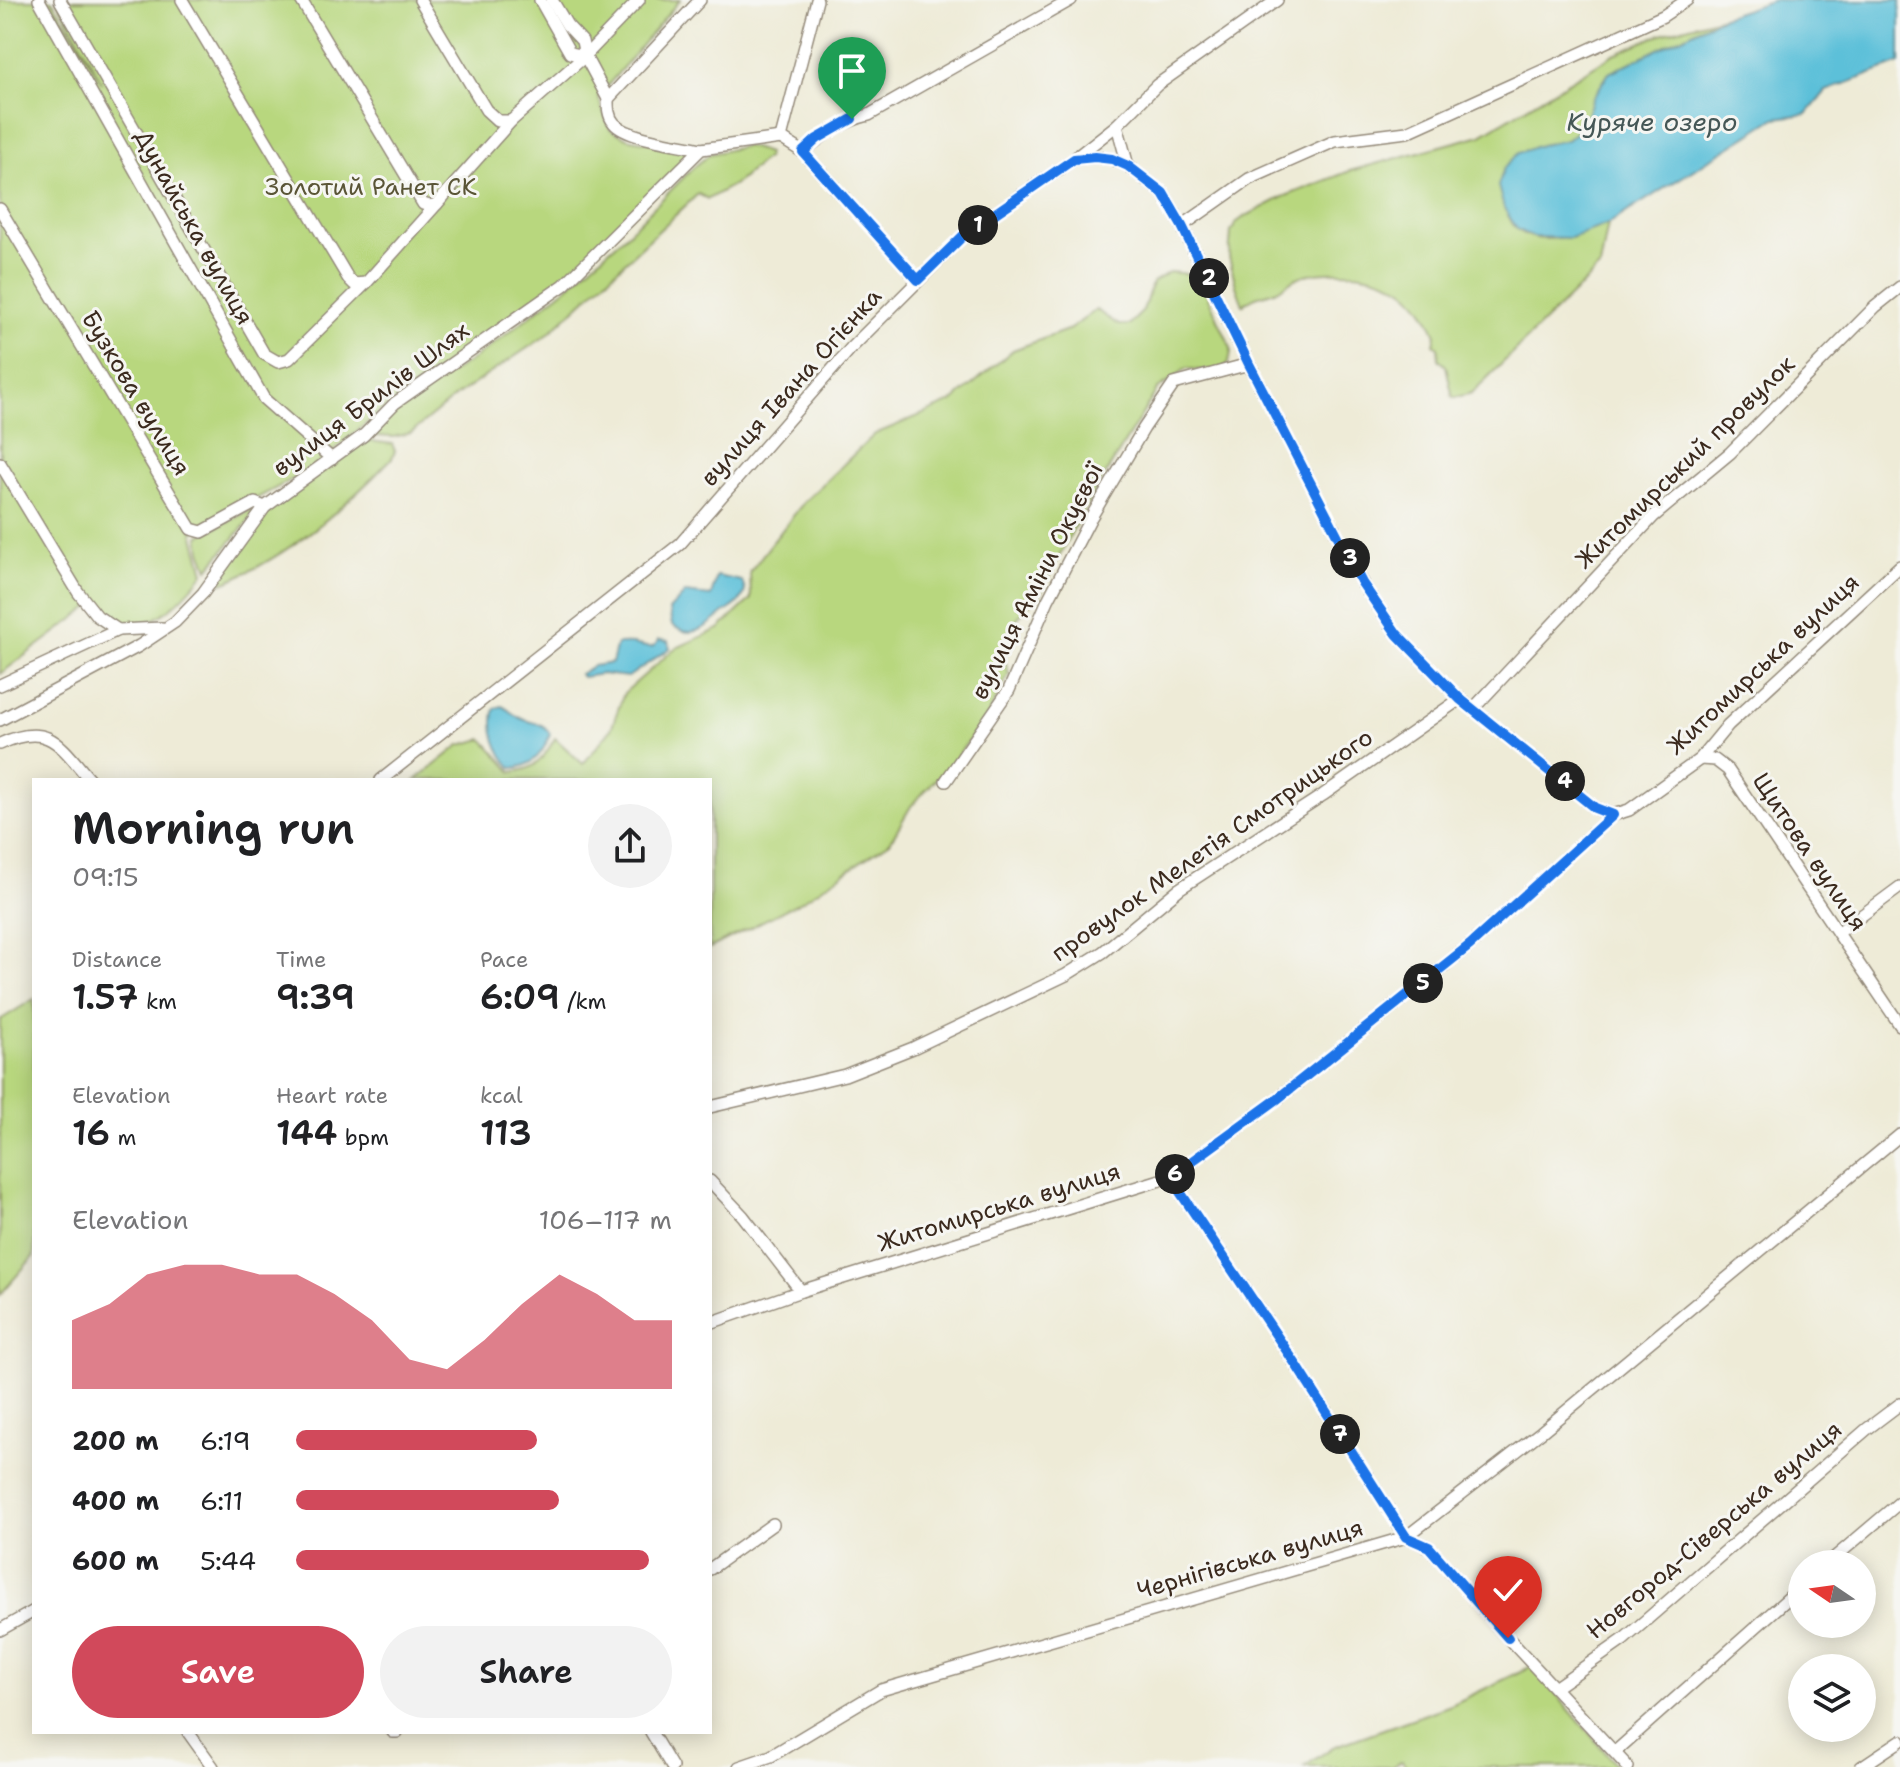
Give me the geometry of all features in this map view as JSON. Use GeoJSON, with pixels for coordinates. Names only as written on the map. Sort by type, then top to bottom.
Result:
{"type":"FeatureCollection","features":[{"type":"Feature","properties":{"kind":"street","name":"Дунайська вулиця"},"geometry":{"type":"LineString","coordinates":[[39,0],[264,399],[332,459]]}},
{"type":"Feature","properties":{"kind":"street","name":"Дунайська вулиця"},"geometry":{"type":"LineString","coordinates":[[60,0],[264,354],[278,362],[289,359],[367,282]]}},
{"type":"Feature","properties":{"kind":"street"},"geometry":{"type":"LineString","coordinates":[[182,0],[354,284],[367,282],[511,121],[585,56],[639,0]]}},
{"type":"Feature","properties":{"kind":"street"},"geometry":{"type":"LineString","coordinates":[[301,0],[423,204],[438,204]]}},
{"type":"Feature","properties":{"kind":"street"},"geometry":{"type":"LineString","coordinates":[[420,0],[486,110],[498,121],[511,121]]}},
{"type":"Feature","properties":{"kind":"street"},"geometry":{"type":"LineString","coordinates":[[540,0],[570,53],[585,56]]}},
{"type":"Feature","properties":{"kind":"street"},"geometry":{"type":"LineString","coordinates":[[552,0],[567,25],[582,41],[585,56],[608,99],[609,116],[619,128],[701,149],[781,138],[803,152],[918,280]]}},
{"type":"Feature","properties":{"kind":"street"},"geometry":{"type":"LineString","coordinates":[[608,99],[700,0]]}},
{"type":"Feature","properties":{"kind":"street"},"geometry":{"type":"LineString","coordinates":[[781,138],[817,0]]}},
{"type":"Feature","properties":{"kind":"street"},"geometry":{"type":"LineString","coordinates":[[803,152],[817,139],[852,119],[869,115],[1071,0]]}},
{"type":"Feature","properties":{"kind":"street","name":"вулиця Івана Огієнка"},"geometry":{"type":"LineString","coordinates":[[384,778],[680,544],[851,348],[965,234],[1074,159],[1117,125],[1157,85],[1277,0]]}},
{"type":"Feature","properties":{"kind":"street"},"geometry":{"type":"LineString","coordinates":[[1182,226],[1249,179],[1335,141],[1407,132],[1663,16],[1687,0]]}},
{"type":"Feature","properties":{"kind":"street"},"geometry":{"type":"LineString","coordinates":[[1117,125],[1128,166]]}},
{"type":"Feature","properties":{"kind":"street","name":"вулиця Брилів Шлях"},"geometry":{"type":"LineString","coordinates":[[0,720],[139,646],[175,622],[203,593],[265,507],[364,435],[395,403],[564,285],[701,149]]}},
{"type":"Feature","properties":{"kind":"street"},"geometry":{"type":"LineString","coordinates":[[1074,159],[1112,159],[1128,166],[1163,193],[1362,583],[1414,654],[1460,699],[1595,808],[1613,815]]}},
{"type":"Feature","properties":{"kind":"street","name":"Бузкова вулиця"},"geometry":{"type":"LineString","coordinates":[[0,209],[191,529],[202,532],[255,503],[265,507]]}},
{"type":"Feature","properties":{"kind":"street","name":"Житомирський провулок"},"geometry":{"type":"LineString","coordinates":[[1473,709],[1654,516],[1730,453],[1875,307],[1900,287]]}},
{"type":"Feature","properties":{"kind":"street","name":"вулиця Аміни Окуєвої"},"geometry":{"type":"LineString","coordinates":[[946,781],[1009,690],[1048,600],[1090,519],[1174,384],[1249,364]]}},
{"type":"Feature","properties":{"kind":"street"},"geometry":{"type":"LineString","coordinates":[[0,463],[78,592],[97,616],[118,630]]}},
{"type":"Feature","properties":{"kind":"street","name":"Житомирська вулиця"},"geometry":{"type":"LineString","coordinates":[[712,1322],[801,1291],[1170,1177],[1276,1100],[1470,945],[1613,815],[1629,810],[1700,759],[1728,725],[1900,566]]}},
{"type":"Feature","properties":{"kind":"street"},"geometry":{"type":"LineString","coordinates":[[0,685],[118,630],[163,628]]}},
{"type":"Feature","properties":{"kind":"street","name":"провулок Мелетія Смотрицького"},"geometry":{"type":"LineString","coordinates":[[712,1107],[845,1075],[913,1048],[1066,975],[1103,952],[1179,889],[1323,795],[1460,699]]}},
{"type":"Feature","properties":{"kind":"street"},"geometry":{"type":"LineString","coordinates":[[0,744],[27,734],[52,738],[87,778]]}},
{"type":"Feature","properties":{"kind":"street","name":"Щитова вулиця"},"geometry":{"type":"LineString","coordinates":[[1700,759],[1715,760],[1728,770],[1900,1025]]}},
{"type":"Feature","properties":{"kind":"street"},"geometry":{"type":"LineString","coordinates":[[1838,933],[1900,887]]}},
{"type":"Feature","properties":{"kind":"street","name":"Чернігівська вулиця"},"geometry":{"type":"LineString","coordinates":[[739,1767],[771,1756],[881,1690],[1406,1537],[1541,1432],[1900,1135]]}},
{"type":"Feature","properties":{"kind":"street"},"geometry":{"type":"LineString","coordinates":[[1170,1177],[1297,1366],[1406,1537],[1429,1547],[1508,1638],[1628,1767]]}},
{"type":"Feature","properties":{"kind":"street"},"geometry":{"type":"LineString","coordinates":[[712,1183],[743,1216],[801,1291]]}},
{"type":"Feature","properties":{"kind":"street","name":"Новгород-Сіверська вулиця"},"geometry":{"type":"LineString","coordinates":[[1556,1687],[1623,1640],[1900,1404]]}},
{"type":"Feature","properties":{"kind":"street"},"geometry":{"type":"LineString","coordinates":[[1843,1550],[1900,1502]]}},
{"type":"Feature","properties":{"kind":"street"},"geometry":{"type":"LineString","coordinates":[[712,1568],[773,1524]]}},
{"type":"Feature","properties":{"kind":"street"},"geometry":{"type":"LineString","coordinates":[[1616,1751],[1788,1598]]}},
{"type":"Feature","properties":{"kind":"street"},"geometry":{"type":"LineString","coordinates":[[0,1630],[32,1612]]}},
{"type":"Feature","properties":{"kind":"street"},"geometry":{"type":"LineString","coordinates":[[189,1734],[213,1767]]}},
{"type":"Feature","properties":{"kind":"street"},"geometry":{"type":"LineString","coordinates":[[652,1734],[672,1767]]}},
{"type":"Feature","properties":{"kind":"street"},"geometry":{"type":"LineString","coordinates":[[1861,1767],[1900,1741]]}},
{"type":"Feature","properties":{"kind":"green space","name":"Золотий Ранет СК"},"geometry":{"type":"Polygon","coordinates":[[[0,0],[52,0],[102,83],[57,0],[680,0],[598,97],[610,129],[627,138],[684,149],[686,155],[681,164],[560,284],[380,412],[312,469],[193,532],[204,573],[168,610],[140,624],[125,623],[110,617],[94,604],[0,674],[0,0]]]}},
{"type":"Feature","properties":{"kind":"green space"},"geometry":{"type":"Polygon","coordinates":[[[1723,17],[1609,73],[1593,98],[1583,126],[1567,140],[1541,145],[1504,208],[1517,229],[1538,238],[1562,238],[1608,224],[1600,267],[1472,393],[1453,398],[1446,366],[1439,359],[1438,347],[1434,344],[1436,335],[1428,318],[1408,293],[1386,280],[1345,272],[1305,275],[1243,305],[1229,257],[1231,232],[1244,217],[1283,197],[1350,171],[1481,135],[1614,54],[1661,34],[1723,17]]]}},
{"type":"Feature","properties":{"kind":"green space"},"geometry":{"type":"Polygon","coordinates":[[[746,146],[768,153],[767,157],[738,182],[708,199],[698,194],[547,335],[456,396],[411,433],[393,437],[374,436],[372,433],[394,408],[475,358],[564,290],[710,154],[746,146]]]}},
{"type":"Feature","properties":{"kind":"green space"},"geometry":{"type":"Polygon","coordinates":[[[1169,272],[1189,274],[1204,288],[1231,348],[1230,358],[1223,369],[1217,371],[1187,368],[1157,390],[1080,516],[1041,592],[1014,622],[1002,653],[1009,674],[988,715],[954,760],[911,806],[890,842],[802,901],[712,947],[712,778],[419,778],[460,745],[483,739],[512,772],[533,766],[555,738],[583,764],[611,729],[624,693],[674,649],[719,629],[751,599],[750,572],[761,557],[804,502],[875,434],[952,402],[1013,350],[1070,329],[1096,310],[1119,325],[1129,325],[1143,311],[1152,283],[1169,272]]]}},
{"type":"Feature","properties":{"kind":"green space"},"geometry":{"type":"Polygon","coordinates":[[[362,440],[392,444],[395,451],[392,458],[313,530],[268,561],[222,583],[219,579],[271,507],[362,440]]]}},
{"type":"Feature","properties":{"kind":"green space"},"geometry":{"type":"Polygon","coordinates":[[[256,507],[251,518],[208,569],[199,536],[256,507]]]}},
{"type":"Feature","properties":{"kind":"green space"},"geometry":{"type":"Polygon","coordinates":[[[32,1000],[32,1258],[0,1295],[0,1020],[32,1000]]]}},
{"type":"Feature","properties":{"kind":"green space"},"geometry":{"type":"Polygon","coordinates":[[[1532,1666],[1618,1767],[1406,1767],[1402,1761],[1392,1767],[1304,1767],[1333,1747],[1451,1705],[1532,1666]]]}},
{"type":"Feature","properties":{"kind":"water","name":"Куряче озеро"},"geometry":{"type":"Polygon","coordinates":[[[1774,0],[1900,0],[1900,63],[1826,91],[1807,114],[1775,118],[1608,224],[1571,238],[1533,237],[1517,229],[1504,208],[1498,186],[1504,168],[1518,153],[1567,140],[1583,126],[1593,98],[1609,73],[1723,17],[1774,0]]]}},
{"type":"Feature","properties":{"kind":"water"},"geometry":{"type":"Polygon","coordinates":[[[717,576],[742,581],[745,590],[740,601],[700,630],[687,632],[672,625],[669,610],[685,593],[711,596],[717,576]]]}},
{"type":"Feature","properties":{"kind":"water"},"geometry":{"type":"Polygon","coordinates":[[[659,640],[668,641],[670,648],[628,677],[602,674],[582,677],[580,674],[593,666],[612,663],[617,644],[650,647],[659,640]]]}},
{"type":"Feature","properties":{"kind":"water"},"geometry":{"type":"Polygon","coordinates":[[[502,706],[520,718],[544,727],[550,734],[541,753],[526,765],[512,768],[498,748],[493,716],[495,708],[502,706]]]}},
{"type":"Feature","properties":{"kind":"route"},"geometry":{"type":"LineString","coordinates":[[852,119],[817,139],[803,152],[918,280],[965,234],[1074,159],[1112,159],[1128,166],[1163,193],[1362,583],[1397,634],[1460,699],[1595,808],[1613,815],[1470,945],[1276,1100],[1170,1177],[1297,1366],[1406,1537],[1429,1547],[1508,1638]]}}]}
